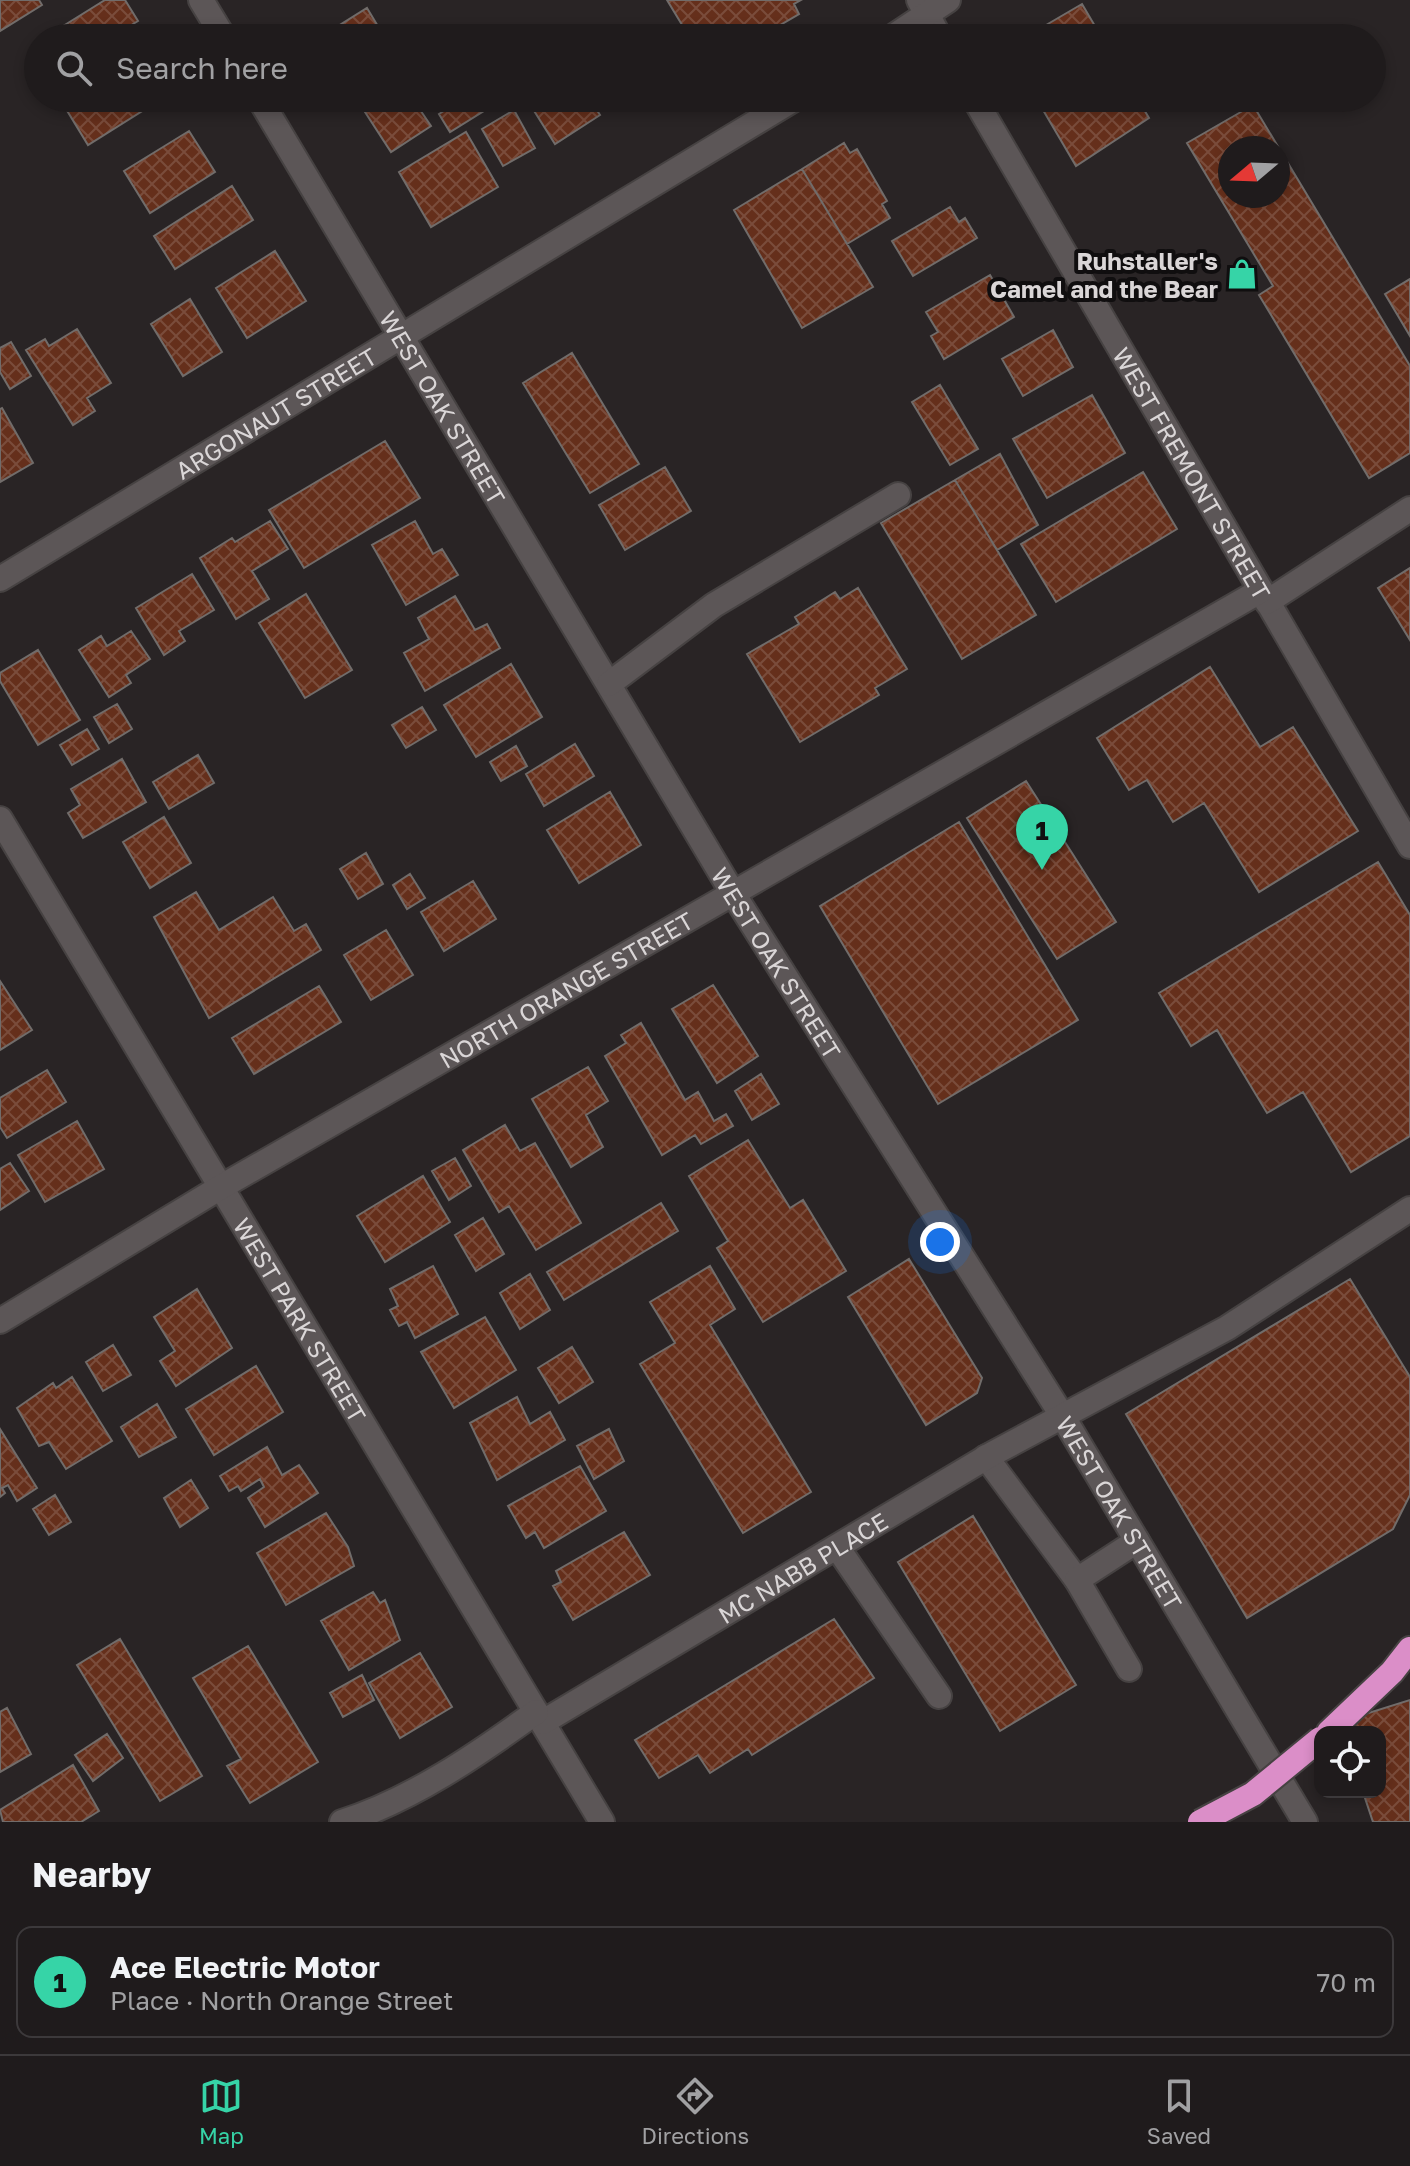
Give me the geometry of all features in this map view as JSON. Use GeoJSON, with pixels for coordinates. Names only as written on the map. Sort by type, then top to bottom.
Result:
{"type":"FeatureCollection","features":[{"type":"Feature","properties":{"kind":"highway"},"geometry":{"type":"LineString","coordinates":[[1335,1726],[1392,1672],[1410,1649]]}},
{"type":"Feature","properties":{"kind":"highway"},"geometry":{"type":"LineString","coordinates":[[1200,1822],[1253,1794],[1314,1744]]}},
{"type":"Feature","properties":{"kind":"street"},"geometry":{"type":"LineString","coordinates":[[201,0],[216,24]]}},
{"type":"Feature","properties":{"kind":"street"},"geometry":{"type":"LineString","coordinates":[[905,24],[922,6],[948,0]]}},
{"type":"Feature","properties":{"kind":"street"},"geometry":{"type":"LineString","coordinates":[[922,6],[932,24]]}},
{"type":"Feature","properties":{"kind":"street","name":"WEST OAK STREET"},"geometry":{"type":"LineString","coordinates":[[267,112],[734,895],[1063,1417],[1305,1822]]}},
{"type":"Feature","properties":{"kind":"street","name":"ARGONAUT STREET"},"geometry":{"type":"LineString","coordinates":[[0,579],[773,112]]}},
{"type":"Feature","properties":{"kind":"street","name":"WEST FREMONT STREET"},"geometry":{"type":"LineString","coordinates":[[982,112],[1410,846]]}},
{"type":"Feature","properties":{"kind":"street"},"geometry":{"type":"LineString","coordinates":[[609,684],[714,605],[898,495]]}},
{"type":"Feature","properties":{"kind":"street","name":"NORTH ORANGE STREET"},"geometry":{"type":"LineString","coordinates":[[0,1321],[221,1187],[1264,596],[1410,509]]}},
{"type":"Feature","properties":{"kind":"street","name":"WEST PARK STREET"},"geometry":{"type":"LineString","coordinates":[[0,819],[602,1822]]}},
{"type":"Feature","properties":{"kind":"street","name":"MC NABB PLACE"},"geometry":{"type":"LineString","coordinates":[[342,1822],[392,1801],[453,1767],[837,1547],[986,1457],[1227,1328],[1410,1209]]}},
{"type":"Feature","properties":{"kind":"street"},"geometry":{"type":"LineString","coordinates":[[986,1457],[1077,1580],[1129,1669]]}},
{"type":"Feature","properties":{"kind":"street"},"geometry":{"type":"LineString","coordinates":[[1077,1580],[1137,1541]]}},
{"type":"Feature","properties":{"kind":"street"},"geometry":{"type":"LineString","coordinates":[[837,1547],[939,1696]]}},
{"type":"Feature","properties":{"kind":"building"},"geometry":{"type":"Polygon","coordinates":[[[0,0],[39,0],[42,5],[0,31],[0,0]]]}},
{"type":"Feature","properties":{"kind":"building"},"geometry":{"type":"Polygon","coordinates":[[[105,0],[125,0],[138,21],[133,24],[66,24],[105,0]]]}},
{"type":"Feature","properties":{"kind":"building"},"geometry":{"type":"Polygon","coordinates":[[[667,0],[801,0],[794,4],[799,14],[782,24],[682,24],[667,0]]]}},
{"type":"Feature","properties":{"kind":"building"},"geometry":{"type":"Polygon","coordinates":[[[1082,4],[1094,24],[1048,24],[1082,4]]]}},
{"type":"Feature","properties":{"kind":"building"},"geometry":{"type":"Polygon","coordinates":[[[367,8],[377,24],[341,24],[367,8]]]}},
{"type":"Feature","properties":{"kind":"building"},"geometry":{"type":"Polygon","coordinates":[[[68,112],[141,112],[88,145],[68,112]]]}},
{"type":"Feature","properties":{"kind":"building"},"geometry":{"type":"Polygon","coordinates":[[[365,112],[422,112],[431,126],[391,152],[365,112]]]}},
{"type":"Feature","properties":{"kind":"building"},"geometry":{"type":"Polygon","coordinates":[[[442,112],[482,112],[450,132],[439,114],[442,112]]]}},
{"type":"Feature","properties":{"kind":"building"},"geometry":{"type":"Polygon","coordinates":[[[515,112],[535,148],[503,166],[482,129],[515,112]]]}},
{"type":"Feature","properties":{"kind":"building"},"geometry":{"type":"Polygon","coordinates":[[[535,112],[598,112],[600,115],[555,144],[535,112]]]}},
{"type":"Feature","properties":{"kind":"building"},"geometry":{"type":"Polygon","coordinates":[[[1044,112],[1145,112],[1149,118],[1076,166],[1044,112]]]}},
{"type":"Feature","properties":{"kind":"building"},"geometry":{"type":"Polygon","coordinates":[[[1241,112],[1257,112],[1272,136],[1218,136],[1218,195],[1187,143],[1241,112]]]}},
{"type":"Feature","properties":{"kind":"building"},"geometry":{"type":"Polygon","coordinates":[[[189,131],[215,172],[150,213],[124,171],[189,131]]]}},
{"type":"Feature","properties":{"kind":"building"},"geometry":{"type":"Polygon","coordinates":[[[466,132],[498,187],[431,227],[399,172],[466,132]]]}},
{"type":"Feature","properties":{"kind":"building"},"geometry":{"type":"Polygon","coordinates":[[[844,143],[850,153],[857,149],[887,201],[882,204],[890,218],[847,244],[802,169],[844,143]]]}},
{"type":"Feature","properties":{"kind":"building"},"geometry":{"type":"Polygon","coordinates":[[[1290,167],[1410,366],[1410,453],[1369,478],[1259,295],[1273,286],[1226,208],[1290,208],[1290,167]]]}},
{"type":"Feature","properties":{"kind":"building"},"geometry":{"type":"Polygon","coordinates":[[[802,169],[873,287],[802,328],[734,210],[802,169]]]}},
{"type":"Feature","properties":{"kind":"building"},"geometry":{"type":"Polygon","coordinates":[[[232,186],[253,220],[175,269],[154,236],[232,186]]]}},
{"type":"Feature","properties":{"kind":"building"},"geometry":{"type":"Polygon","coordinates":[[[950,207],[959,222],[965,218],[977,238],[913,276],[892,241],[950,207]]]}},
{"type":"Feature","properties":{"kind":"building"},"geometry":{"type":"Polygon","coordinates":[[[275,251],[306,301],[247,338],[216,288],[275,251]]]}},
{"type":"Feature","properties":{"kind":"building"},"geometry":{"type":"Polygon","coordinates":[[[990,275],[1014,317],[944,359],[931,336],[938,332],[926,312],[990,275]]]}},
{"type":"Feature","properties":{"kind":"building"},"geometry":{"type":"Polygon","coordinates":[[[1410,279],[1410,336],[1385,294],[1410,279]]]}},
{"type":"Feature","properties":{"kind":"building"},"geometry":{"type":"Polygon","coordinates":[[[190,299],[222,352],[183,376],[151,324],[190,299]]]}},
{"type":"Feature","properties":{"kind":"building"},"geometry":{"type":"Polygon","coordinates":[[[77,329],[111,383],[87,398],[95,411],[73,425],[26,350],[45,339],[49,346],[77,329]]]}},
{"type":"Feature","properties":{"kind":"building"},"geometry":{"type":"Polygon","coordinates":[[[1053,330],[1073,367],[1023,396],[1002,359],[1053,330]]]}},
{"type":"Feature","properties":{"kind":"building"},"geometry":{"type":"Polygon","coordinates":[[[11,342],[31,376],[10,389],[0,372],[0,348],[11,342]]]}},
{"type":"Feature","properties":{"kind":"building"},"geometry":{"type":"Polygon","coordinates":[[[572,353],[639,464],[590,493],[523,383],[572,353]]]}},
{"type":"Feature","properties":{"kind":"building"},"geometry":{"type":"Polygon","coordinates":[[[940,385],[978,449],[950,465],[912,402],[940,385]]]}},
{"type":"Feature","properties":{"kind":"building"},"geometry":{"type":"Polygon","coordinates":[[[1092,395],[1125,453],[1047,498],[1013,439],[1092,395]]]}},
{"type":"Feature","properties":{"kind":"building"},"geometry":{"type":"Polygon","coordinates":[[[0,409],[33,463],[0,482],[0,409]]]}},
{"type":"Feature","properties":{"kind":"building"},"geometry":{"type":"Polygon","coordinates":[[[385,441],[420,498],[304,568],[269,510],[385,441]]]}},
{"type":"Feature","properties":{"kind":"building"},"geometry":{"type":"Polygon","coordinates":[[[1000,454],[1038,525],[997,550],[955,480],[1000,454]]]}},
{"type":"Feature","properties":{"kind":"building"},"geometry":{"type":"Polygon","coordinates":[[[665,467],[691,511],[625,550],[599,505],[665,467]]]}},
{"type":"Feature","properties":{"kind":"building"},"geometry":{"type":"Polygon","coordinates":[[[1143,472],[1177,529],[1056,602],[1021,544],[1143,472]]]}},
{"type":"Feature","properties":{"kind":"building"},"geometry":{"type":"Polygon","coordinates":[[[955,480],[1036,615],[962,659],[881,523],[955,480]]]}},
{"type":"Feature","properties":{"kind":"building"},"geometry":{"type":"Polygon","coordinates":[[[270,521],[288,549],[252,571],[269,599],[236,619],[200,558],[232,538],[235,542],[270,521]]]}},
{"type":"Feature","properties":{"kind":"building"},"geometry":{"type":"Polygon","coordinates":[[[415,521],[433,554],[442,549],[458,575],[406,605],[372,545],[415,521]]]}},
{"type":"Feature","properties":{"kind":"building"},"geometry":{"type":"Polygon","coordinates":[[[1410,568],[1410,640],[1378,588],[1410,568]]]}},
{"type":"Feature","properties":{"kind":"building"},"geometry":{"type":"Polygon","coordinates":[[[192,574],[214,610],[179,631],[185,641],[164,655],[136,608],[192,574]]]}},
{"type":"Feature","properties":{"kind":"building"},"geometry":{"type":"Polygon","coordinates":[[[858,588],[907,669],[875,688],[879,695],[800,742],[747,654],[799,624],[795,617],[835,592],[840,599],[858,588]]]}},
{"type":"Feature","properties":{"kind":"building"},"geometry":{"type":"Polygon","coordinates":[[[306,594],[352,670],[305,698],[259,623],[306,594]]]}},
{"type":"Feature","properties":{"kind":"building"},"geometry":{"type":"Polygon","coordinates":[[[455,596],[475,630],[487,624],[500,648],[425,691],[404,653],[429,639],[418,618],[455,596]]]}},
{"type":"Feature","properties":{"kind":"building"},"geometry":{"type":"Polygon","coordinates":[[[131,631],[150,659],[126,675],[131,683],[109,697],[79,650],[101,636],[107,646],[131,631]]]}},
{"type":"Feature","properties":{"kind":"building"},"geometry":{"type":"Polygon","coordinates":[[[38,650],[80,720],[38,745],[0,681],[0,673],[38,650]]]}},
{"type":"Feature","properties":{"kind":"building"},"geometry":{"type":"Polygon","coordinates":[[[511,664],[542,717],[476,757],[444,705],[511,664]]]}},
{"type":"Feature","properties":{"kind":"building"},"geometry":{"type":"Polygon","coordinates":[[[1210,667],[1260,747],[1293,727],[1358,831],[1259,892],[1204,803],[1173,822],[1147,780],[1129,790],[1097,738],[1210,667]]]}},
{"type":"Feature","properties":{"kind":"building"},"geometry":{"type":"Polygon","coordinates":[[[117,704],[132,729],[109,743],[94,717],[117,704]]]}},
{"type":"Feature","properties":{"kind":"building"},"geometry":{"type":"Polygon","coordinates":[[[422,707],[436,730],[406,748],[392,725],[422,707]]]}},
{"type":"Feature","properties":{"kind":"building"},"geometry":{"type":"Polygon","coordinates":[[[87,729],[99,749],[72,765],[60,745],[87,729]]]}},
{"type":"Feature","properties":{"kind":"building"},"geometry":{"type":"Polygon","coordinates":[[[575,744],[594,776],[544,806],[526,774],[575,744]]]}},
{"type":"Feature","properties":{"kind":"building"},"geometry":{"type":"Polygon","coordinates":[[[516,746],[527,766],[501,781],[490,762],[516,746]]]}},
{"type":"Feature","properties":{"kind":"building"},"geometry":{"type":"Polygon","coordinates":[[[198,755],[214,783],[169,809],[153,782],[198,755]]]}},
{"type":"Feature","properties":{"kind":"building"},"geometry":{"type":"Polygon","coordinates":[[[122,759],[146,802],[83,838],[68,813],[80,805],[71,789],[122,759]]]}},
{"type":"Feature","properties":{"kind":"building"},"geometry":{"type":"Polygon","coordinates":[[[1026,781],[1116,922],[1057,959],[967,818],[1026,781]]]}},
{"type":"Feature","properties":{"kind":"building"},"geometry":{"type":"Polygon","coordinates":[[[610,792],[641,845],[579,883],[547,830],[610,792]]]}},
{"type":"Feature","properties":{"kind":"building"},"geometry":{"type":"Polygon","coordinates":[[[164,817],[191,863],[150,888],[123,842],[164,817]]]}},
{"type":"Feature","properties":{"kind":"building"},"geometry":{"type":"Polygon","coordinates":[[[959,822],[1078,1020],[938,1104],[820,906],[959,822]]]}},
{"type":"Feature","properties":{"kind":"building"},"geometry":{"type":"Polygon","coordinates":[[[366,853],[383,884],[358,899],[340,869],[366,853]]]}},
{"type":"Feature","properties":{"kind":"building"},"geometry":{"type":"Polygon","coordinates":[[[1378,862],[1410,915],[1410,1136],[1351,1172],[1303,1092],[1267,1113],[1217,1030],[1191,1046],[1159,993],[1378,862]]]}},
{"type":"Feature","properties":{"kind":"building"},"geometry":{"type":"Polygon","coordinates":[[[410,874],[425,898],[407,909],[393,885],[410,874]]]}},
{"type":"Feature","properties":{"kind":"building"},"geometry":{"type":"Polygon","coordinates":[[[473,881],[496,919],[444,951],[421,912],[473,881]]]}},
{"type":"Feature","properties":{"kind":"building"},"geometry":{"type":"Polygon","coordinates":[[[196,892],[219,930],[273,897],[294,931],[306,924],[321,950],[209,1018],[154,917],[196,892]]]}},
{"type":"Feature","properties":{"kind":"building"},"geometry":{"type":"Polygon","coordinates":[[[386,930],[413,975],[371,1000],[344,955],[386,930]]]}},
{"type":"Feature","properties":{"kind":"building"},"geometry":{"type":"Polygon","coordinates":[[[0,981],[32,1030],[0,1050],[0,981]]]}},
{"type":"Feature","properties":{"kind":"building"},"geometry":{"type":"Polygon","coordinates":[[[713,985],[758,1056],[717,1083],[672,1009],[713,985]]]}},
{"type":"Feature","properties":{"kind":"building"},"geometry":{"type":"Polygon","coordinates":[[[319,986],[341,1022],[254,1074],[232,1038],[319,986]]]}},
{"type":"Feature","properties":{"kind":"building"},"geometry":{"type":"Polygon","coordinates":[[[641,1023],[685,1100],[698,1092],[714,1121],[726,1114],[733,1126],[701,1144],[695,1135],[662,1155],[605,1056],[626,1043],[621,1035],[641,1023]]]}},
{"type":"Feature","properties":{"kind":"building"},"geometry":{"type":"Polygon","coordinates":[[[588,1067],[608,1101],[586,1115],[603,1147],[571,1167],[532,1099],[588,1067]]]}},
{"type":"Feature","properties":{"kind":"building"},"geometry":{"type":"Polygon","coordinates":[[[47,1070],[66,1102],[7,1138],[0,1127],[0,1098],[47,1070]]]}},
{"type":"Feature","properties":{"kind":"building"},"geometry":{"type":"Polygon","coordinates":[[[761,1074],[779,1104],[752,1120],[735,1091],[761,1074]]]}},
{"type":"Feature","properties":{"kind":"building"},"geometry":{"type":"Polygon","coordinates":[[[77,1121],[104,1169],[45,1202],[18,1155],[77,1121]]]}},
{"type":"Feature","properties":{"kind":"building"},"geometry":{"type":"Polygon","coordinates":[[[505,1125],[520,1151],[535,1143],[581,1223],[536,1250],[509,1206],[499,1212],[463,1150],[505,1125]]]}},
{"type":"Feature","properties":{"kind":"building"},"geometry":{"type":"Polygon","coordinates":[[[748,1140],[790,1208],[803,1200],[846,1271],[763,1322],[717,1248],[728,1241],[689,1176],[748,1140]]]}},
{"type":"Feature","properties":{"kind":"building"},"geometry":{"type":"Polygon","coordinates":[[[455,1158],[471,1186],[449,1200],[432,1171],[455,1158]]]}},
{"type":"Feature","properties":{"kind":"building"},"geometry":{"type":"Polygon","coordinates":[[[10,1163],[29,1191],[0,1210],[0,1169],[10,1163]]]}},
{"type":"Feature","properties":{"kind":"building"},"geometry":{"type":"Polygon","coordinates":[[[423,1176],[450,1222],[385,1262],[357,1216],[423,1176]]]}},
{"type":"Feature","properties":{"kind":"building"},"geometry":{"type":"Polygon","coordinates":[[[661,1203],[678,1231],[564,1300],[547,1272],[661,1203]]]}},
{"type":"Feature","properties":{"kind":"building"},"geometry":{"type":"Polygon","coordinates":[[[483,1218],[504,1254],[476,1271],[455,1235],[483,1218]]]}},
{"type":"Feature","properties":{"kind":"building"},"geometry":{"type":"Polygon","coordinates":[[[909,1259],[982,1378],[977,1393],[926,1425],[848,1297],[909,1259]]]}},
{"type":"Feature","properties":{"kind":"building"},"geometry":{"type":"Polygon","coordinates":[[[433,1266],[458,1314],[415,1338],[407,1322],[399,1326],[390,1310],[398,1306],[390,1289],[433,1266]]]}},
{"type":"Feature","properties":{"kind":"building"},"geometry":{"type":"Polygon","coordinates":[[[710,1266],[735,1309],[710,1325],[811,1492],[743,1533],[640,1364],[675,1343],[650,1302],[710,1266]]]}},
{"type":"Feature","properties":{"kind":"building"},"geometry":{"type":"Polygon","coordinates":[[[530,1274],[550,1310],[520,1329],[500,1293],[530,1274]]]}},
{"type":"Feature","properties":{"kind":"building"},"geometry":{"type":"Polygon","coordinates":[[[1350,1279],[1410,1377],[1410,1495],[1393,1529],[1247,1618],[1126,1414],[1350,1279]]]}},
{"type":"Feature","properties":{"kind":"building"},"geometry":{"type":"Polygon","coordinates":[[[197,1289],[232,1348],[176,1386],[160,1361],[175,1351],[154,1317],[197,1289]]]}},
{"type":"Feature","properties":{"kind":"building"},"geometry":{"type":"Polygon","coordinates":[[[485,1317],[516,1370],[454,1408],[421,1352],[485,1317]]]}},
{"type":"Feature","properties":{"kind":"building"},"geometry":{"type":"Polygon","coordinates":[[[113,1345],[131,1375],[103,1391],[86,1362],[113,1345]]]}},
{"type":"Feature","properties":{"kind":"building"},"geometry":{"type":"Polygon","coordinates":[[[572,1347],[593,1382],[559,1403],[538,1368],[572,1347]]]}},
{"type":"Feature","properties":{"kind":"building"},"geometry":{"type":"Polygon","coordinates":[[[256,1366],[283,1412],[214,1455],[186,1409],[256,1366]]]}},
{"type":"Feature","properties":{"kind":"building"},"geometry":{"type":"Polygon","coordinates":[[[72,1377],[112,1441],[66,1469],[49,1442],[39,1446],[17,1408],[53,1383],[56,1388],[72,1377]]]}},
{"type":"Feature","properties":{"kind":"building"},"geometry":{"type":"Polygon","coordinates":[[[517,1397],[530,1424],[550,1412],[565,1440],[497,1480],[470,1423],[517,1397]]]}},
{"type":"Feature","properties":{"kind":"building"},"geometry":{"type":"Polygon","coordinates":[[[157,1404],[176,1437],[139,1457],[121,1427],[157,1404]]]}},
{"type":"Feature","properties":{"kind":"building"},"geometry":{"type":"Polygon","coordinates":[[[0,1429],[37,1488],[17,1501],[8,1485],[2,1488],[5,1493],[0,1497],[0,1429]]]}},
{"type":"Feature","properties":{"kind":"building"},"geometry":{"type":"Polygon","coordinates":[[[609,1429],[624,1461],[594,1479],[577,1446],[609,1429]]]}},
{"type":"Feature","properties":{"kind":"building"},"geometry":{"type":"Polygon","coordinates":[[[267,1447],[282,1475],[299,1465],[318,1493],[265,1527],[248,1498],[264,1487],[260,1479],[241,1491],[238,1486],[229,1491],[220,1476],[267,1447]]]}},
{"type":"Feature","properties":{"kind":"building"},"geometry":{"type":"Polygon","coordinates":[[[580,1466],[606,1511],[544,1548],[535,1532],[526,1538],[508,1506],[580,1466]]]}},
{"type":"Feature","properties":{"kind":"building"},"geometry":{"type":"Polygon","coordinates":[[[191,1480],[208,1508],[180,1527],[164,1498],[191,1480]]]}},
{"type":"Feature","properties":{"kind":"building"},"geometry":{"type":"Polygon","coordinates":[[[55,1495],[71,1522],[49,1535],[33,1509],[55,1495]]]}},
{"type":"Feature","properties":{"kind":"building"},"geometry":{"type":"Polygon","coordinates":[[[326,1513],[348,1547],[354,1566],[286,1605],[257,1553],[326,1513]]]}},
{"type":"Feature","properties":{"kind":"building"},"geometry":{"type":"Polygon","coordinates":[[[973,1516],[1076,1685],[1000,1731],[898,1562],[973,1516]]]}},
{"type":"Feature","properties":{"kind":"building"},"geometry":{"type":"Polygon","coordinates":[[[624,1532],[650,1575],[573,1620],[553,1586],[561,1582],[556,1571],[624,1532]]]}},
{"type":"Feature","properties":{"kind":"building"},"geometry":{"type":"Polygon","coordinates":[[[373,1592],[380,1603],[385,1600],[400,1640],[349,1670],[321,1621],[373,1592]]]}},
{"type":"Feature","properties":{"kind":"building"},"geometry":{"type":"Polygon","coordinates":[[[834,1619],[874,1678],[752,1755],[748,1749],[710,1773],[698,1755],[659,1778],[635,1740],[834,1619]]]}},
{"type":"Feature","properties":{"kind":"building"},"geometry":{"type":"Polygon","coordinates":[[[120,1639],[202,1776],[160,1801],[77,1665],[120,1639]]]}},
{"type":"Feature","properties":{"kind":"building"},"geometry":{"type":"Polygon","coordinates":[[[248,1646],[318,1762],[250,1803],[227,1766],[241,1759],[193,1678],[248,1646]]]}},
{"type":"Feature","properties":{"kind":"building"},"geometry":{"type":"Polygon","coordinates":[[[420,1653],[452,1707],[400,1738],[369,1683],[420,1653]]]}},
{"type":"Feature","properties":{"kind":"building"},"geometry":{"type":"Polygon","coordinates":[[[362,1675],[374,1700],[343,1717],[330,1693],[362,1675]]]}},
{"type":"Feature","properties":{"kind":"building"},"geometry":{"type":"Polygon","coordinates":[[[1410,1700],[1410,1822],[1373,1822],[1365,1798],[1386,1798],[1386,1726],[1341,1726],[1340,1722],[1410,1700]]]}},
{"type":"Feature","properties":{"kind":"building"},"geometry":{"type":"Polygon","coordinates":[[[7,1708],[31,1754],[0,1772],[0,1712],[7,1708]]]}},
{"type":"Feature","properties":{"kind":"building"},"geometry":{"type":"Polygon","coordinates":[[[107,1734],[123,1758],[93,1781],[75,1755],[107,1734]]]}},
{"type":"Feature","properties":{"kind":"building"},"geometry":{"type":"Polygon","coordinates":[[[73,1765],[99,1811],[81,1822],[3,1822],[0,1810],[73,1765]]]}},
{"type":"Feature","properties":{"kind":"place","name":"Ruhstaller's Camel and the Bear"},"geometry":{"type":"Point","coordinates":[1242,274]}},
{"type":"Feature","properties":{"kind":"place","name":"Ace Electric Motor"},"geometry":{"type":"Point","coordinates":[1042,870]}}]}
